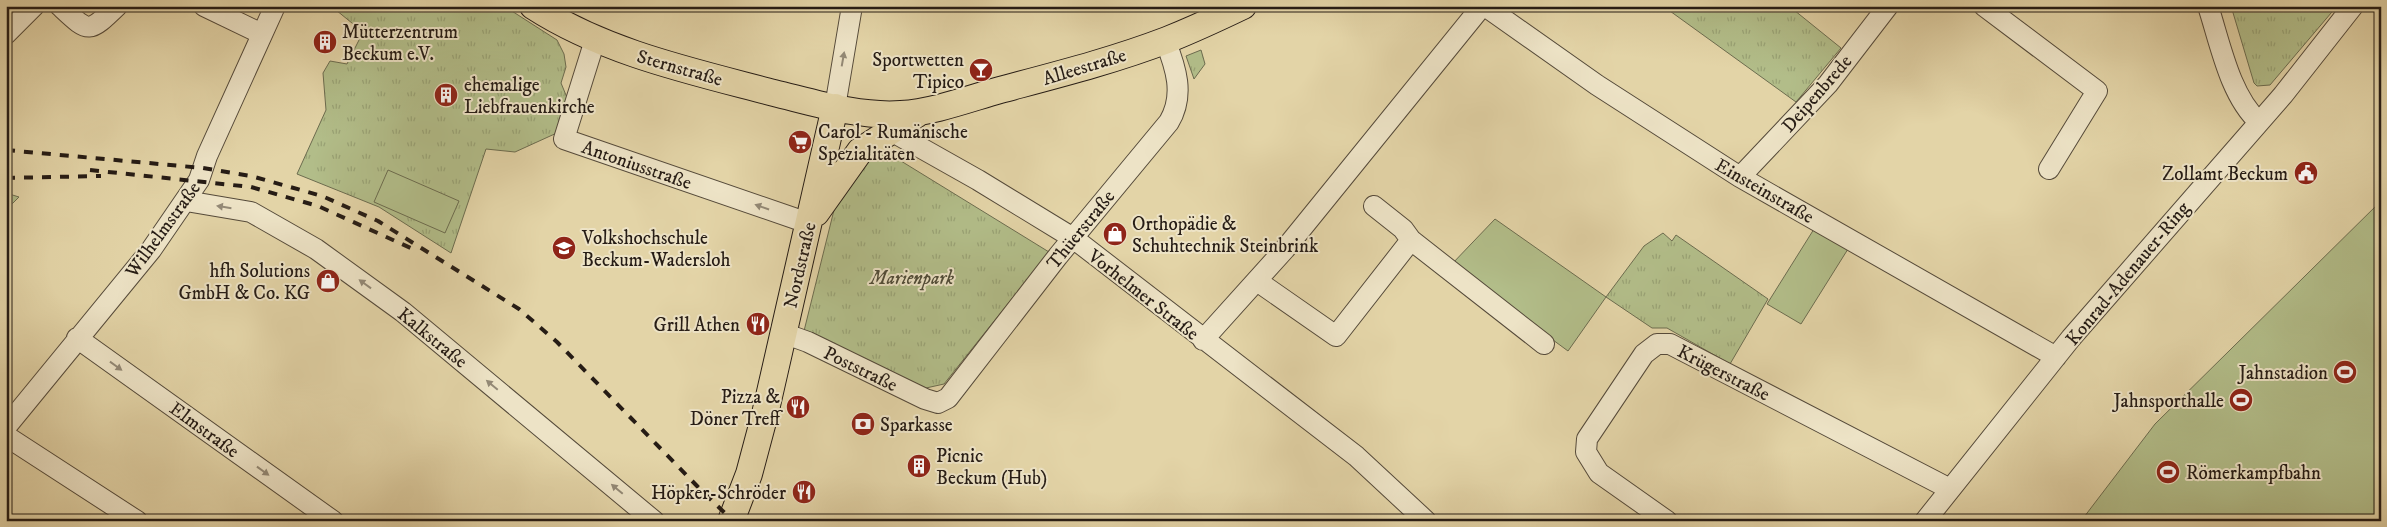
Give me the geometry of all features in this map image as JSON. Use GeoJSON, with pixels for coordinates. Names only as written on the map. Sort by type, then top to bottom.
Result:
{"type":"FeatureCollection","features":[{"type":"Feature","properties":{"kind":"main road","name":"Alleestraße"},"geometry":{"type":"LineString","coordinates":[[834,107],[878,114],[921,112],[1096,64],[1165,40],[1243,6]]}},
{"type":"Feature","properties":{"kind":"main road","name":"Sternstraße"},"geometry":{"type":"LineString","coordinates":[[544,9],[595,40],[707,75],[834,107]]}},
{"type":"Feature","properties":{"kind":"main road","name":"Vorhelmer Straße"},"geometry":{"type":"LineString","coordinates":[[834,107],[891,131]]}},
{"type":"Feature","properties":{"kind":"main road","name":"Nordstraße"},"geometry":{"type":"LineString","coordinates":[[731,521],[749,474],[784,333],[834,107]]}},
{"type":"Feature","properties":{"kind":"main road","name":"Alleestraße"},"geometry":{"type":"LineString","coordinates":[[808,223],[860,150],[921,112]]}},
{"type":"Feature","properties":{"kind":"street"},"geometry":{"type":"LineString","coordinates":[[6,34],[34,6]]}},
{"type":"Feature","properties":{"kind":"street"},"geometry":{"type":"LineString","coordinates":[[60,6],[81,26],[90,28],[96,26],[117,6]]}},
{"type":"Feature","properties":{"kind":"street"},"geometry":{"type":"LineString","coordinates":[[204,6],[262,34]]}},
{"type":"Feature","properties":{"kind":"street","name":"Wilhelmstraße"},"geometry":{"type":"LineString","coordinates":[[6,427],[151,250],[200,180],[207,156],[275,6]]}},
{"type":"Feature","properties":{"kind":"street","name":"Nordstraße"},"geometry":{"type":"LineString","coordinates":[[834,107],[852,6]]}},
{"type":"Feature","properties":{"kind":"street"},"geometry":{"type":"LineString","coordinates":[[1203,340],[1258,281],[1483,6]]}},
{"type":"Feature","properties":{"kind":"street","name":"Einsteinstraße"},"geometry":{"type":"LineString","coordinates":[[1483,6],[1597,85],[1740,177],[2056,358]]}},
{"type":"Feature","properties":{"kind":"street","name":"Deipenbrede"},"geometry":{"type":"LineString","coordinates":[[1740,177],[1828,84],[1888,6]]}},
{"type":"Feature","properties":{"kind":"street"},"geometry":{"type":"LineString","coordinates":[[1984,6],[2097,91],[2049,169]]}},
{"type":"Feature","properties":{"kind":"street"},"geometry":{"type":"LineString","coordinates":[[2208,6],[2234,86],[2246,111],[2259,122]]}},
{"type":"Feature","properties":{"kind":"street","name":"Konrad-Adenauer-Ring"},"geometry":{"type":"LineString","coordinates":[[1925,521],[2056,358],[2174,218],[2310,63],[2353,6]]}},
{"type":"Feature","properties":{"kind":"street","name":"Antoniusstraße"},"geometry":{"type":"LineString","coordinates":[[595,40],[564,139],[808,223]]}},
{"type":"Feature","properties":{"kind":"street","name":"Thüerstraße"},"geometry":{"type":"LineString","coordinates":[[938,403],[948,398],[1073,238],[1169,122],[1175,112],[1178,101],[1178,77],[1165,40]]}},
{"type":"Feature","properties":{"kind":"street","name":"Vorhelmer Straße"},"geometry":{"type":"LineString","coordinates":[[891,131],[978,180],[1073,238],[1356,456],[1426,521]]}},
{"type":"Feature","properties":{"kind":"street","name":"Kalkstraße"},"geometry":{"type":"LineString","coordinates":[[186,201],[250,212],[316,249],[403,312],[654,521]]}},
{"type":"Feature","properties":{"kind":"street"},"geometry":{"type":"LineString","coordinates":[[1374,206],[1403,229],[1411,240],[1544,344]]}},
{"type":"Feature","properties":{"kind":"street"},"geometry":{"type":"LineString","coordinates":[[1258,281],[1336,336],[1411,240]]}},
{"type":"Feature","properties":{"kind":"street","name":"Poststraße"},"geometry":{"type":"LineString","coordinates":[[784,333],[808,342],[925,399],[938,403]]}},
{"type":"Feature","properties":{"kind":"street","name":"Elmstraße"},"geometry":{"type":"LineString","coordinates":[[77,338],[333,521]]}},
{"type":"Feature","properties":{"kind":"street","name":"Krügerstraße"},"geometry":{"type":"LineString","coordinates":[[1667,521],[1599,473],[1586,452],[1587,439],[1633,369],[1644,354],[1657,344],[1670,344],[1950,489]]}},
{"type":"Feature","properties":{"kind":"street"},"geometry":{"type":"LineString","coordinates":[[6,436],[137,521]]}},
{"type":"Feature","properties":{"kind":"green space"},"geometry":{"type":"Polygon","coordinates":[[[331,6],[504,6],[557,40],[564,54],[566,67],[561,83],[568,100],[559,132],[515,152],[486,149],[451,253],[379,207],[297,174],[326,110],[323,73],[330,61],[347,64],[363,32],[331,6]]]}},
{"type":"Feature","properties":{"kind":"green space"},"geometry":{"type":"Polygon","coordinates":[[[1663,6],[1789,6],[1841,48],[1796,102],[1663,6]]]}},
{"type":"Feature","properties":{"kind":"green space"},"geometry":{"type":"Polygon","coordinates":[[[2231,6],[2337,6],[2270,85],[2257,86],[2254,83],[2231,6]]]}},
{"type":"Feature","properties":{"kind":"green space"},"geometry":{"type":"Polygon","coordinates":[[[1201,50],[1205,64],[1194,79],[1186,56],[1201,50]]]}},
{"type":"Feature","properties":{"kind":"green space","name":"Marienpark"},"geometry":{"type":"Polygon","coordinates":[[[888,153],[1049,252],[944,384],[926,388],[804,331],[834,210],[866,156],[888,153]]]}},
{"type":"Feature","properties":{"kind":"green space"},"geometry":{"type":"Polygon","coordinates":[[[388,170],[459,201],[445,233],[374,202],[388,170]]]}},
{"type":"Feature","properties":{"kind":"green space"},"geometry":{"type":"Polygon","coordinates":[[[6,193],[19,197],[6,210],[6,193]]]}},
{"type":"Feature","properties":{"kind":"green space"},"geometry":{"type":"Polygon","coordinates":[[[2381,201],[2381,521],[2081,521],[2155,424],[2381,201]]]}},
{"type":"Feature","properties":{"kind":"green space"},"geometry":{"type":"Polygon","coordinates":[[[1495,219],[1606,297],[1568,351],[1451,265],[1495,219]]]}},
{"type":"Feature","properties":{"kind":"green space"},"geometry":{"type":"Polygon","coordinates":[[[1814,229],[1848,249],[1801,324],[1767,304],[1814,229]]]}},
{"type":"Feature","properties":{"kind":"green space"},"geometry":{"type":"Polygon","coordinates":[[[1663,233],[1672,241],[1676,235],[1768,299],[1730,364],[1667,328],[1652,328],[1606,297],[1644,246],[1663,233]]]}},
{"type":"Feature","properties":{"kind":"railway"},"geometry":{"type":"LineString","coordinates":[[6,150],[203,168],[251,176],[322,196],[378,221],[519,309],[557,342],[733,521]]}},
{"type":"Feature","properties":{"kind":"railway"},"geometry":{"type":"LineString","coordinates":[[90,170],[251,187],[318,206],[415,250]]}},
{"type":"Feature","properties":{"kind":"railway"},"geometry":{"type":"LineString","coordinates":[[6,178],[101,176]]}},
{"type":"Feature","properties":{"kind":"place","name":"Mütterzentrum Beckum e.V."},"geometry":{"type":"Point","coordinates":[325,42]}},
{"type":"Feature","properties":{"kind":"place","name":"Sportwetten Tipico"},"geometry":{"type":"Point","coordinates":[981,70]}},
{"type":"Feature","properties":{"kind":"place","name":"ehemalige Liebfrauenkirche"},"geometry":{"type":"Point","coordinates":[446,95]}},
{"type":"Feature","properties":{"kind":"place","name":"Carol - Rumänische Spezialitäten"},"geometry":{"type":"Point","coordinates":[800,142]}},
{"type":"Feature","properties":{"kind":"place","name":"Zollamt Beckum"},"geometry":{"type":"Point","coordinates":[2306,173]}},
{"type":"Feature","properties":{"kind":"place","name":"Orthopädie & Schuhtechnik Steinbrink"},"geometry":{"type":"Point","coordinates":[1115,234]}},
{"type":"Feature","properties":{"kind":"place","name":"Volkshochschule Beckum-Wadersloh"},"geometry":{"type":"Point","coordinates":[564,248]}},
{"type":"Feature","properties":{"kind":"place","name":"hfh Solutions GmbH & Co. KG"},"geometry":{"type":"Point","coordinates":[328,281]}},
{"type":"Feature","properties":{"kind":"place","name":"Grill Athen"},"geometry":{"type":"Point","coordinates":[758,324]}},
{"type":"Feature","properties":{"kind":"place","name":"Jahnstadion"},"geometry":{"type":"Point","coordinates":[2345,372]}},
{"type":"Feature","properties":{"kind":"place","name":"Jahnsporthalle"},"geometry":{"type":"Point","coordinates":[2241,400]}},
{"type":"Feature","properties":{"kind":"place","name":"Pizza & Döner Treff"},"geometry":{"type":"Point","coordinates":[798,407]}},
{"type":"Feature","properties":{"kind":"place","name":"Sparkasse"},"geometry":{"type":"Point","coordinates":[863,424]}},
{"type":"Feature","properties":{"kind":"place","name":"Picnic Beckum (Hub)"},"geometry":{"type":"Point","coordinates":[919,466]}},
{"type":"Feature","properties":{"kind":"place","name":"Römerkampfbahn"},"geometry":{"type":"Point","coordinates":[2168,472]}},
{"type":"Feature","properties":{"kind":"place","name":"Höpker-Schröder"},"geometry":{"type":"Point","coordinates":[804,492]}}]}
